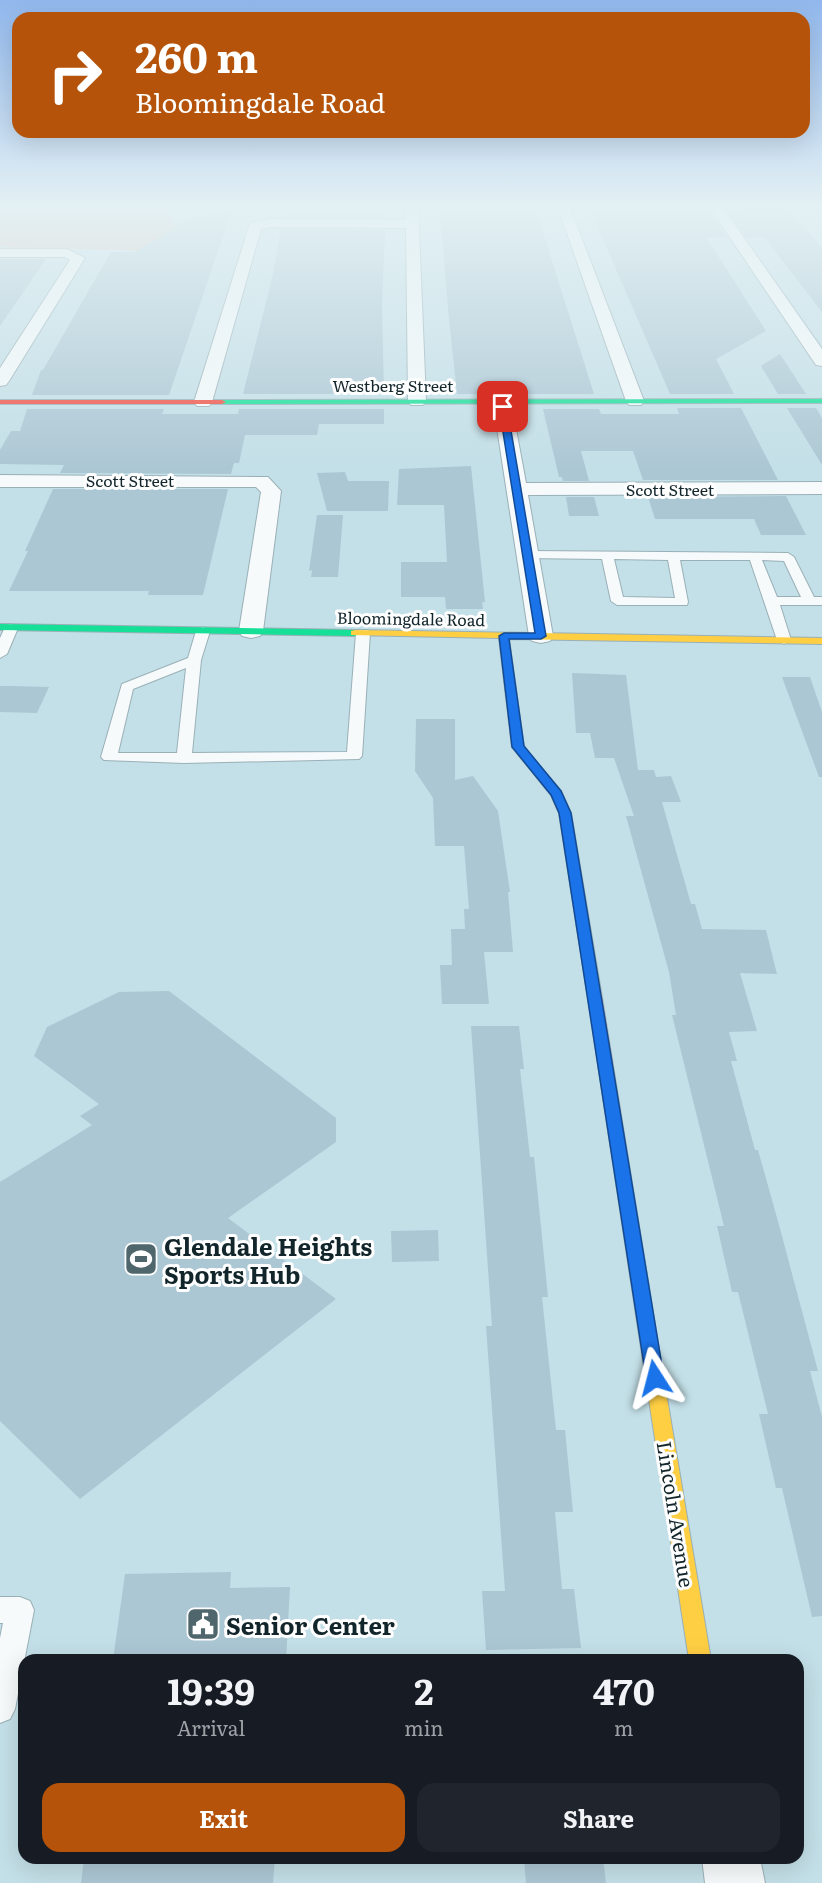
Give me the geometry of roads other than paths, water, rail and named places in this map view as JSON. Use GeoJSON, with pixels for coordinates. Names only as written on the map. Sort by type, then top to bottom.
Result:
{"type":"FeatureCollection","features":[{"type":"Feature","properties":{"kind":"street"},"geometry":{"type":"LineString","coordinates":[[0,381],[56,293]]}},
{"type":"Feature","properties":{"kind":"street"},"geometry":{"type":"LineString","coordinates":[[203,402],[235,293]]}},
{"type":"Feature","properties":{"kind":"street"},"geometry":{"type":"LineString","coordinates":[[415,293],[417,401]]}},
{"type":"Feature","properties":{"kind":"street"},"geometry":{"type":"LineString","coordinates":[[595,293],[635,401]]}},
{"type":"Feature","properties":{"kind":"street"},"geometry":{"type":"LineString","coordinates":[[774,293],[822,362]]}},
{"type":"Feature","properties":{"kind":"street","name":"Westberg Street"},"geometry":{"type":"LineString","coordinates":[[0,402],[822,401]]}},
{"type":"Feature","properties":{"kind":"street"},"geometry":{"type":"LineString","coordinates":[[502,402],[541,636]]}},
{"type":"Feature","properties":{"kind":"street","name":"Scott Street"},"geometry":{"type":"LineString","coordinates":[[0,481],[261,481],[272,491],[251,631]]}},
{"type":"Feature","properties":{"kind":"street","name":"Scott Street"},"geometry":{"type":"LineString","coordinates":[[518,489],[822,488]]}},
{"type":"Feature","properties":{"kind":"street","name":"Bloomingdale Road"},"geometry":{"type":"LineString","coordinates":[[5,627],[822,641]]}},
{"type":"Feature","properties":{"kind":"street","name":"Lincoln Avenue"},"geometry":{"type":"LineString","coordinates":[[504,636],[518,747],[557,794],[565,813],[699,1654]]}},
{"type":"Feature","properties":{"kind":"street"},"geometry":{"type":"LineString","coordinates":[[732,1864],[735,1883]]}},
{"type":"Feature","properties":{"kind":"lane"},"geometry":{"type":"LineString","coordinates":[[528,555],[788,557],[815,601]]}},
{"type":"Feature","properties":{"kind":"lane"},"geometry":{"type":"LineString","coordinates":[[607,555],[617,601],[682,602],[673,555]]}},
{"type":"Feature","properties":{"kind":"lane"},"geometry":{"type":"LineString","coordinates":[[754,556],[772,601],[784,640]]}},
{"type":"Feature","properties":{"kind":"lane"},"geometry":{"type":"LineString","coordinates":[[772,601],[815,601]]}},
{"type":"Feature","properties":{"kind":"lane"},"geometry":{"type":"LineString","coordinates":[[0,654],[5,627]]}},
{"type":"Feature","properties":{"kind":"lane"},"geometry":{"type":"LineString","coordinates":[[184,758],[194,660],[203,631]]}},
{"type":"Feature","properties":{"kind":"lane"},"geometry":{"type":"LineString","coordinates":[[194,660],[127,687],[109,757],[354,756],[363,633]]}},
{"type":"Feature","properties":{"kind":"lane"},"geometry":{"type":"LineString","coordinates":[[0,1610],[20,1610],[0,1708]]}},
{"type":"Feature","properties":{"kind":"place","name":"Glendale Heights Sports Hub"},"geometry":{"type":"Point","coordinates":[141,1259]}},
{"type":"Feature","properties":{"kind":"place","name":"Senior Center"},"geometry":{"type":"Point","coordinates":[203,1624]}}]}
